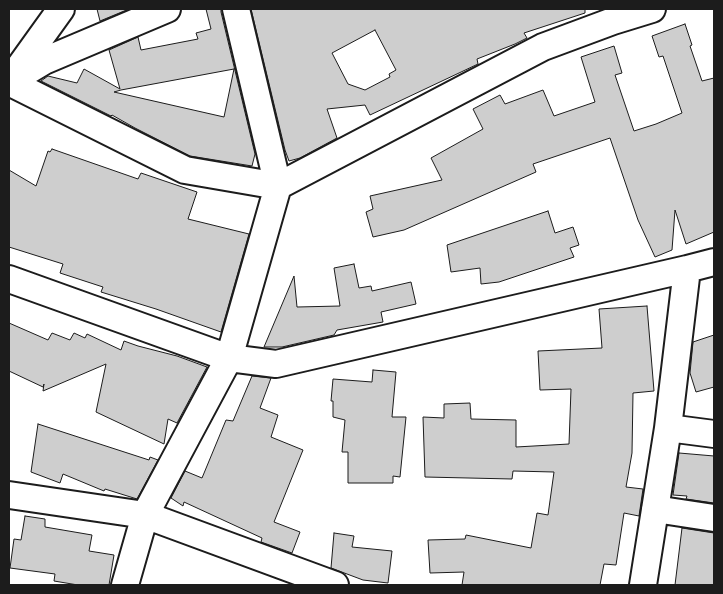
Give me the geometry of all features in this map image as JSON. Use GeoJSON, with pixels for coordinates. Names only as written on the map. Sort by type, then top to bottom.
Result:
{"type":"FeatureCollection","features":[{"type":"Feature","properties":{"kind":"street"},"geometry":{"type":"LineString","coordinates":[[9,82],[61,9]]}},
{"type":"Feature","properties":{"kind":"street"},"geometry":{"type":"LineString","coordinates":[[9,82],[44,60],[167,9]]}},
{"type":"Feature","properties":{"kind":"street"},"geometry":{"type":"LineString","coordinates":[[125,585],[145,515],[229,358],[278,186],[236,9]]}},
{"type":"Feature","properties":{"kind":"street"},"geometry":{"type":"LineString","coordinates":[[9,82],[185,170],[278,186],[543,46],[652,9]]}},
{"type":"Feature","properties":{"kind":"street"},"geometry":{"type":"LineString","coordinates":[[9,279],[229,358],[276,364],[714,262]]}},
{"type":"Feature","properties":{"kind":"street"},"geometry":{"type":"LineString","coordinates":[[643,585],[668,428],[687,269]]}},
{"type":"Feature","properties":{"kind":"street"},"geometry":{"type":"LineString","coordinates":[[668,428],[714,434]]}},
{"type":"Feature","properties":{"kind":"street"},"geometry":{"type":"LineString","coordinates":[[9,495],[145,515],[334,585]]}},
{"type":"Feature","properties":{"kind":"street"},"geometry":{"type":"LineString","coordinates":[[655,508],[714,518]]}},
{"type":"Feature","properties":{"kind":"building"},"geometry":{"type":"Polygon","coordinates":[[[97,9],[129,9],[100,21],[97,9]]]}},
{"type":"Feature","properties":{"kind":"building"},"geometry":{"type":"Polygon","coordinates":[[[206,9],[221,9],[255,154],[252,166],[190,156],[112,115],[41,81],[48,76],[77,83],[84,69],[120,89],[109,50],[138,37],[141,50],[198,39],[196,33],[211,29],[206,9]],[[234,69],[114,92],[224,117],[234,69]]]}},
{"type":"Feature","properties":{"kind":"building"},"geometry":{"type":"Polygon","coordinates":[[[251,9],[585,9],[585,13],[524,33],[527,38],[477,59],[478,64],[370,115],[365,105],[327,109],[337,138],[300,158],[289,161],[251,9]],[[375,30],[332,53],[348,84],[365,90],[390,77],[389,74],[396,70],[375,30]]]}},
{"type":"Feature","properties":{"kind":"building"},"geometry":{"type":"Polygon","coordinates":[[[685,24],[702,81],[714,78],[714,232],[686,244],[675,210],[672,250],[655,257],[638,220],[610,138],[533,164],[536,172],[404,230],[373,237],[366,212],[373,209],[370,196],[442,180],[431,158],[483,129],[473,109],[500,95],[505,104],[543,90],[554,116],[595,102],[581,57],[614,46],[622,73],[615,75],[634,131],[682,113],[663,56],[659,57],[652,36],[685,24]]]}},
{"type":"Feature","properties":{"kind":"building"},"geometry":{"type":"Polygon","coordinates":[[[52,149],[138,179],[141,173],[197,192],[188,219],[249,234],[221,332],[101,292],[103,287],[60,273],[63,264],[9,247],[9,170],[36,186],[48,151],[50,152],[52,149]]]}},
{"type":"Feature","properties":{"kind":"building"},"geometry":{"type":"Polygon","coordinates":[[[548,211],[555,233],[573,227],[579,245],[570,248],[574,257],[499,282],[481,284],[480,268],[451,272],[447,245],[548,211]]]}},
{"type":"Feature","properties":{"kind":"building"},"geometry":{"type":"Polygon","coordinates":[[[354,264],[359,288],[371,286],[372,291],[411,282],[416,304],[381,312],[383,322],[337,330],[334,335],[282,347],[264,347],[294,276],[297,307],[340,306],[334,268],[354,264]]]}},
{"type":"Feature","properties":{"kind":"building"},"geometry":{"type":"Polygon","coordinates":[[[647,306],[654,391],[633,393],[632,453],[626,487],[643,489],[639,516],[624,513],[616,565],[604,564],[600,585],[462,585],[464,572],[430,573],[428,540],[465,539],[466,535],[531,548],[537,513],[548,515],[554,472],[513,471],[512,479],[425,477],[423,417],[444,418],[444,404],[470,403],[471,419],[516,420],[516,447],[569,444],[571,389],[540,390],[538,351],[602,348],[599,309],[647,306]]]}},
{"type":"Feature","properties":{"kind":"building"},"geometry":{"type":"Polygon","coordinates":[[[9,323],[48,340],[52,333],[70,340],[74,333],[85,338],[87,334],[121,350],[124,341],[177,356],[207,367],[177,423],[168,419],[164,444],[96,412],[106,364],[43,391],[44,384],[43,387],[9,371],[9,323]]]}},
{"type":"Feature","properties":{"kind":"building"},"geometry":{"type":"Polygon","coordinates":[[[714,335],[714,387],[696,392],[690,373],[693,342],[714,335]]]}},
{"type":"Feature","properties":{"kind":"building"},"geometry":{"type":"Polygon","coordinates":[[[373,370],[396,372],[392,417],[406,417],[400,477],[393,476],[393,483],[348,483],[348,452],[342,452],[345,420],[333,417],[333,401],[331,401],[333,379],[372,382],[373,370]]]}},
{"type":"Feature","properties":{"kind":"building"},"geometry":{"type":"Polygon","coordinates":[[[252,376],[271,378],[260,408],[278,415],[271,437],[303,450],[274,522],[300,532],[292,553],[261,542],[262,538],[184,502],[183,506],[171,498],[185,471],[202,478],[226,420],[233,421],[252,376]]]}},
{"type":"Feature","properties":{"kind":"building"},"geometry":{"type":"Polygon","coordinates":[[[38,424],[149,460],[150,457],[158,460],[137,499],[105,489],[104,491],[63,474],[60,483],[31,472],[38,424]]]}},
{"type":"Feature","properties":{"kind":"building"},"geometry":{"type":"Polygon","coordinates":[[[679,453],[714,456],[714,503],[686,499],[687,496],[673,495],[679,453]]]}},
{"type":"Feature","properties":{"kind":"building"},"geometry":{"type":"Polygon","coordinates":[[[25,516],[45,519],[45,527],[92,535],[89,551],[114,555],[109,585],[78,585],[54,581],[55,574],[10,568],[14,539],[21,540],[25,516]]]}},
{"type":"Feature","properties":{"kind":"building"},"geometry":{"type":"Polygon","coordinates":[[[682,528],[714,533],[714,585],[675,585],[682,528]]]}},
{"type":"Feature","properties":{"kind":"building"},"geometry":{"type":"Polygon","coordinates":[[[334,533],[354,536],[352,547],[392,551],[388,583],[363,580],[331,568],[334,533]]]}}]}
